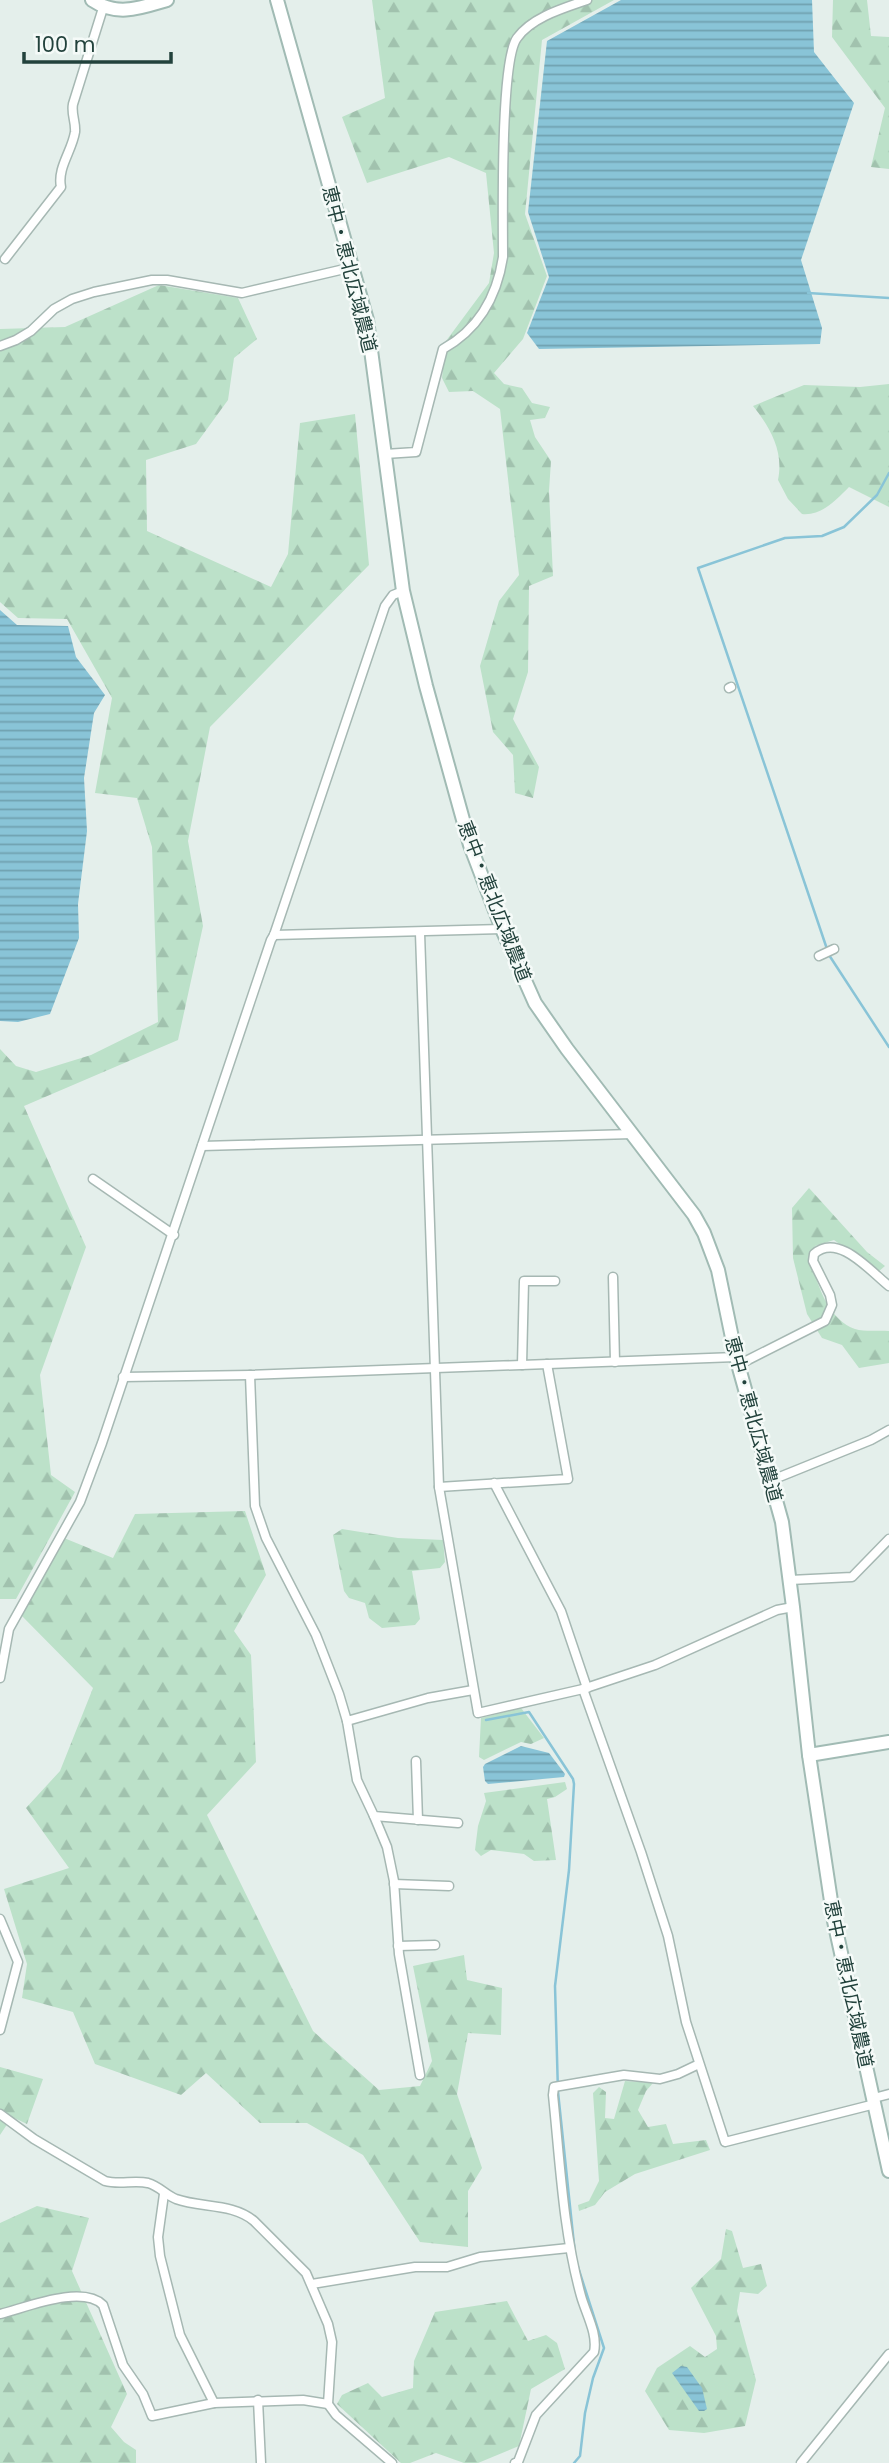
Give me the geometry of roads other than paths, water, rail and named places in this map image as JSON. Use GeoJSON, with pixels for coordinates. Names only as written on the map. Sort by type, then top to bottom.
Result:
{"type":"FeatureCollection","features":[{"type":"Feature","properties":{"kind":"street"},"geometry":{"type":"LineString","coordinates":[[92,0],[103,8],[124,11],[167,0]]}},
{"type":"Feature","properties":{"kind":"street","name":"恵中・恵北広域農道"},"geometry":{"type":"LineString","coordinates":[[277,0],[367,320],[403,591],[470,845],[502,929],[535,1003],[681,1198],[704,1233],[718,1270],[737,1361],[782,1522],[809,1755],[834,1921],[889,2171]]}},
{"type":"Feature","properties":{"kind":"street"},"geometry":{"type":"LineString","coordinates":[[385,454],[416,452],[443,349],[459,340],[488,307],[499,279],[503,257],[507,77],[512,47],[517,37],[530,25],[561,9],[587,0]]}},
{"type":"Feature","properties":{"kind":"street"},"geometry":{"type":"LineString","coordinates":[[5,259],[61,187],[61,176],[75,133],[72,111],[103,8]]}},
{"type":"Feature","properties":{"kind":"street"},"geometry":{"type":"LineString","coordinates":[[0,346],[16,341],[54,309],[72,299],[94,292],[152,280],[167,280],[242,293],[354,267]]}},
{"type":"Feature","properties":{"kind":"street"},"geometry":{"type":"LineString","coordinates":[[0,1678],[9,1629],[80,1503],[174,1235],[271,940],[386,606],[393,595],[403,591]]}},
{"type":"Feature","properties":{"kind":"street"},"geometry":{"type":"LineString","coordinates":[[274,935],[502,929]]}},
{"type":"Feature","properties":{"kind":"street"},"geometry":{"type":"LineString","coordinates":[[420,933],[439,1487],[478,1713],[585,1689],[655,1665],[777,1610],[793,1607]]}},
{"type":"Feature","properties":{"kind":"street"},"geometry":{"type":"LineString","coordinates":[[820,955],[834,949]]}},
{"type":"Feature","properties":{"kind":"street"},"geometry":{"type":"LineString","coordinates":[[202,1146],[632,1134]]}},
{"type":"Feature","properties":{"kind":"street"},"geometry":{"type":"LineString","coordinates":[[93,1179],[174,1235]]}},
{"type":"Feature","properties":{"kind":"street"},"geometry":{"type":"LineString","coordinates":[[123,1377],[435,1366],[737,1361],[825,1321],[832,1305],[830,1295],[813,1261],[814,1254],[819,1249],[829,1246],[841,1249],[889,1286]]}},
{"type":"Feature","properties":{"kind":"street"},"geometry":{"type":"LineString","coordinates":[[613,1277],[615,1362]]}},
{"type":"Feature","properties":{"kind":"street"},"geometry":{"type":"LineString","coordinates":[[522,1365],[524,1281],[555,1281]]}},
{"type":"Feature","properties":{"kind":"street"},"geometry":{"type":"LineString","coordinates":[[439,1487],[568,1479],[547,1364]]}},
{"type":"Feature","properties":{"kind":"street"},"geometry":{"type":"LineString","coordinates":[[250,1374],[255,1506],[266,1538],[316,1635],[339,1694],[347,1721],[357,1780],[387,1847],[394,1884],[398,1946],[420,2075]]}},
{"type":"Feature","properties":{"kind":"street"},"geometry":{"type":"LineString","coordinates":[[772,1480],[871,1440],[889,1430]]}},
{"type":"Feature","properties":{"kind":"street"},"geometry":{"type":"LineString","coordinates":[[494,1483],[561,1611],[668,1936],[686,2022],[725,2142],[874,2101],[889,2094]]}},
{"type":"Feature","properties":{"kind":"street"},"geometry":{"type":"LineString","coordinates":[[790,1580],[852,1577],[889,1539]]}},
{"type":"Feature","properties":{"kind":"street"},"geometry":{"type":"LineString","coordinates":[[347,1721],[473,1690]]}},
{"type":"Feature","properties":{"kind":"street"},"geometry":{"type":"LineString","coordinates":[[809,1755],[889,1742]]}},
{"type":"Feature","properties":{"kind":"street"},"geometry":{"type":"LineString","coordinates":[[416,1761],[418,1819]]}},
{"type":"Feature","properties":{"kind":"street"},"geometry":{"type":"LineString","coordinates":[[374,1816],[458,1823]]}},
{"type":"Feature","properties":{"kind":"street"},"geometry":{"type":"LineString","coordinates":[[394,1884],[449,1886]]}},
{"type":"Feature","properties":{"kind":"street"},"geometry":{"type":"LineString","coordinates":[[0,1919],[18,1962],[0,2030]]}},
{"type":"Feature","properties":{"kind":"street"},"geometry":{"type":"LineString","coordinates":[[398,1946],[435,1945]]}},
{"type":"Feature","properties":{"kind":"street"},"geometry":{"type":"LineString","coordinates":[[515,2463],[518,2462],[536,2416],[594,2353],[595,2340],[569,2248],[554,2087],[624,2075],[660,2079],[699,2064]]}},
{"type":"Feature","properties":{"kind":"street"},"geometry":{"type":"LineString","coordinates":[[0,2114],[34,2139],[96,2177],[113,2183],[150,2184],[177,2200],[247,2215],[306,2273],[312,2284],[328,2323],[332,2342],[328,2404],[336,2416],[392,2463]]}},
{"type":"Feature","properties":{"kind":"street"},"geometry":{"type":"LineString","coordinates":[[164,2194],[158,2237],[160,2256],[180,2335],[214,2403]]}},
{"type":"Feature","properties":{"kind":"street"},"geometry":{"type":"LineString","coordinates":[[312,2284],[415,2267],[447,2267],[480,2257],[569,2248]]}},
{"type":"Feature","properties":{"kind":"street"},"geometry":{"type":"LineString","coordinates":[[0,2314],[49,2300],[96,2300],[103,2305],[123,2365],[143,2394],[152,2416],[214,2403],[258,2400],[303,2400],[328,2404]]}},
{"type":"Feature","properties":{"kind":"street"},"geometry":{"type":"LineString","coordinates":[[801,2463],[889,2354]]}},
{"type":"Feature","properties":{"kind":"street"},"geometry":{"type":"LineString","coordinates":[[258,2400],[261,2463]]}},
{"type":"Feature","properties":{"kind":"water"},"geometry":{"type":"Polygon","coordinates":[[[621,0],[812,0],[814,52],[854,103],[801,260],[822,328],[820,344],[539,349],[527,333],[549,277],[528,212],[547,41],[621,0]]]}},
{"type":"Feature","properties":{"kind":"water"},"geometry":{"type":"Polygon","coordinates":[[[0,610],[17,625],[68,626],[76,657],[105,695],[94,713],[84,778],[87,831],[78,904],[79,938],[50,1014],[18,1022],[0,1021],[0,610]]]}},
{"type":"Feature","properties":{"kind":"water"},"geometry":{"type":"Polygon","coordinates":[[[521,1746],[549,1753],[565,1774],[564,1777],[488,1784],[485,1781],[485,1764],[521,1746]]]}},
{"type":"Feature","properties":{"kind":"water"},"geometry":{"type":"Polygon","coordinates":[[[681,2366],[687,2367],[702,2388],[707,2409],[704,2411],[699,2411],[672,2373],[681,2366]]]}},
{"type":"Feature","properties":{"kind":"waterway"},"geometry":{"type":"LineString","coordinates":[[808,293],[889,298]]}},
{"type":"Feature","properties":{"kind":"waterway"},"geometry":{"type":"LineString","coordinates":[[827,949],[698,568],[785,538],[822,536],[844,527],[877,495],[889,473]]}},
{"type":"Feature","properties":{"kind":"waterway"},"geometry":{"type":"LineString","coordinates":[[829,955],[889,1047]]}},
{"type":"Feature","properties":{"kind":"waterway"},"geometry":{"type":"LineString","coordinates":[[486,1720],[529,1712],[574,1784],[569,1870],[555,1986],[558,2092],[575,2254]]}},
{"type":"Feature","properties":{"kind":"waterway"},"geometry":{"type":"LineString","coordinates":[[574,2463],[580,2456],[585,2413],[593,2378],[604,2348],[578,2267]]}}]}
